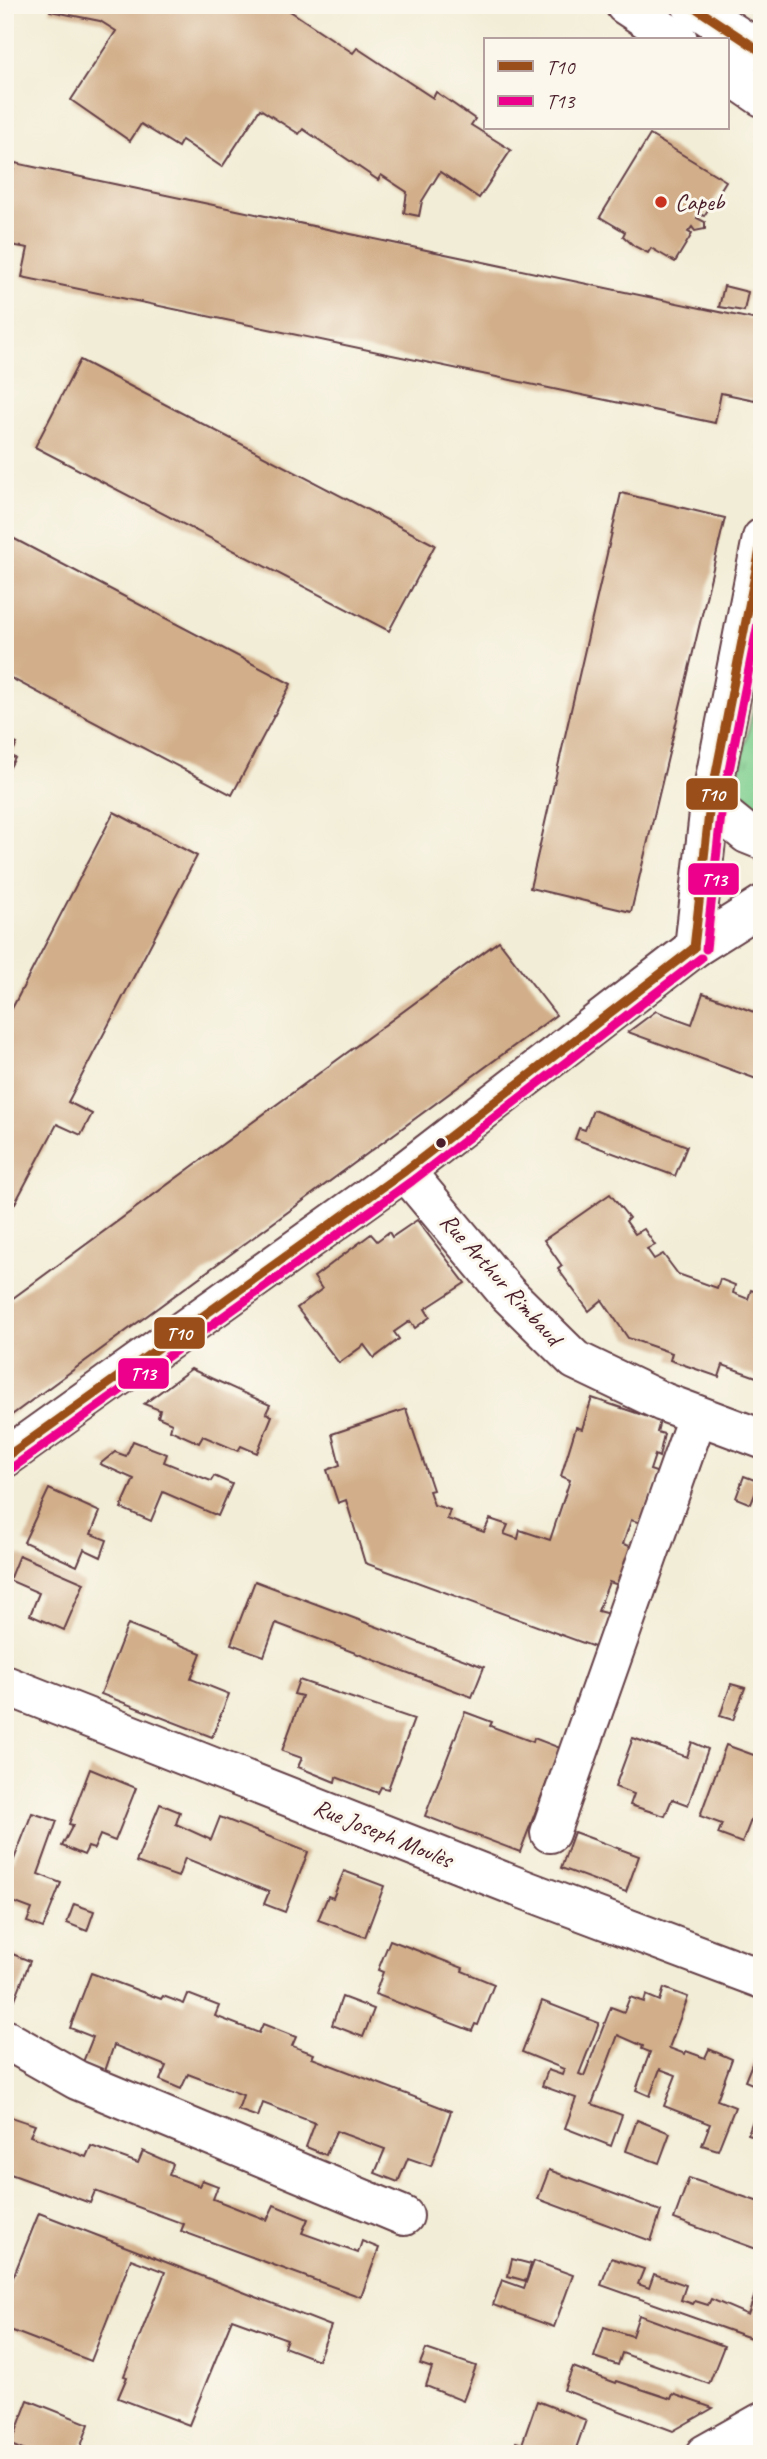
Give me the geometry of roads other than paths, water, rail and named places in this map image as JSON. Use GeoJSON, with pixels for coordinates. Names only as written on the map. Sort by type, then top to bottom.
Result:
{"type":"FeatureCollection","features":[{"type":"Feature","properties":{"kind":"street"},"geometry":{"type":"LineString","coordinates":[[625,5],[675,38]]}},
{"type":"Feature","properties":{"kind":"street"},"geometry":{"type":"LineString","coordinates":[[691,5],[762,52]]}},
{"type":"Feature","properties":{"kind":"street"},"geometry":{"type":"LineString","coordinates":[[728,74],[762,97]]}},
{"type":"Feature","properties":{"kind":"street"},"geometry":{"type":"LineString","coordinates":[[694,948],[710,804],[762,538]]}},
{"type":"Feature","properties":{"kind":"street"},"geometry":{"type":"LineString","coordinates":[[710,804],[747,834],[762,840]]}},
{"type":"Feature","properties":{"kind":"street"},"geometry":{"type":"LineString","coordinates":[[5,1458],[405,1171],[694,948],[762,905]]}},
{"type":"Feature","properties":{"kind":"street","name":"Rue Arthur Rimbaud"},"geometry":{"type":"LineString","coordinates":[[405,1171],[507,1293],[575,1360],[697,1417],[762,1439]]}},
{"type":"Feature","properties":{"kind":"street"},"geometry":{"type":"LineString","coordinates":[[550,1833],[697,1417]]}},
{"type":"Feature","properties":{"kind":"street","name":"Rue Joseph Moulès"},"geometry":{"type":"LineString","coordinates":[[5,1685],[528,1891],[762,1979]]}},
{"type":"Feature","properties":{"kind":"street"},"geometry":{"type":"LineString","coordinates":[[5,2039],[77,2080],[404,2216]]}},
{"type":"Feature","properties":{"kind":"street"},"geometry":{"type":"LineString","coordinates":[[705,2454],[762,2422]]}},
{"type":"Feature","properties":{"kind":"place","name":"Capeb"},"geometry":{"type":"Point","coordinates":[661,202]}}]}
